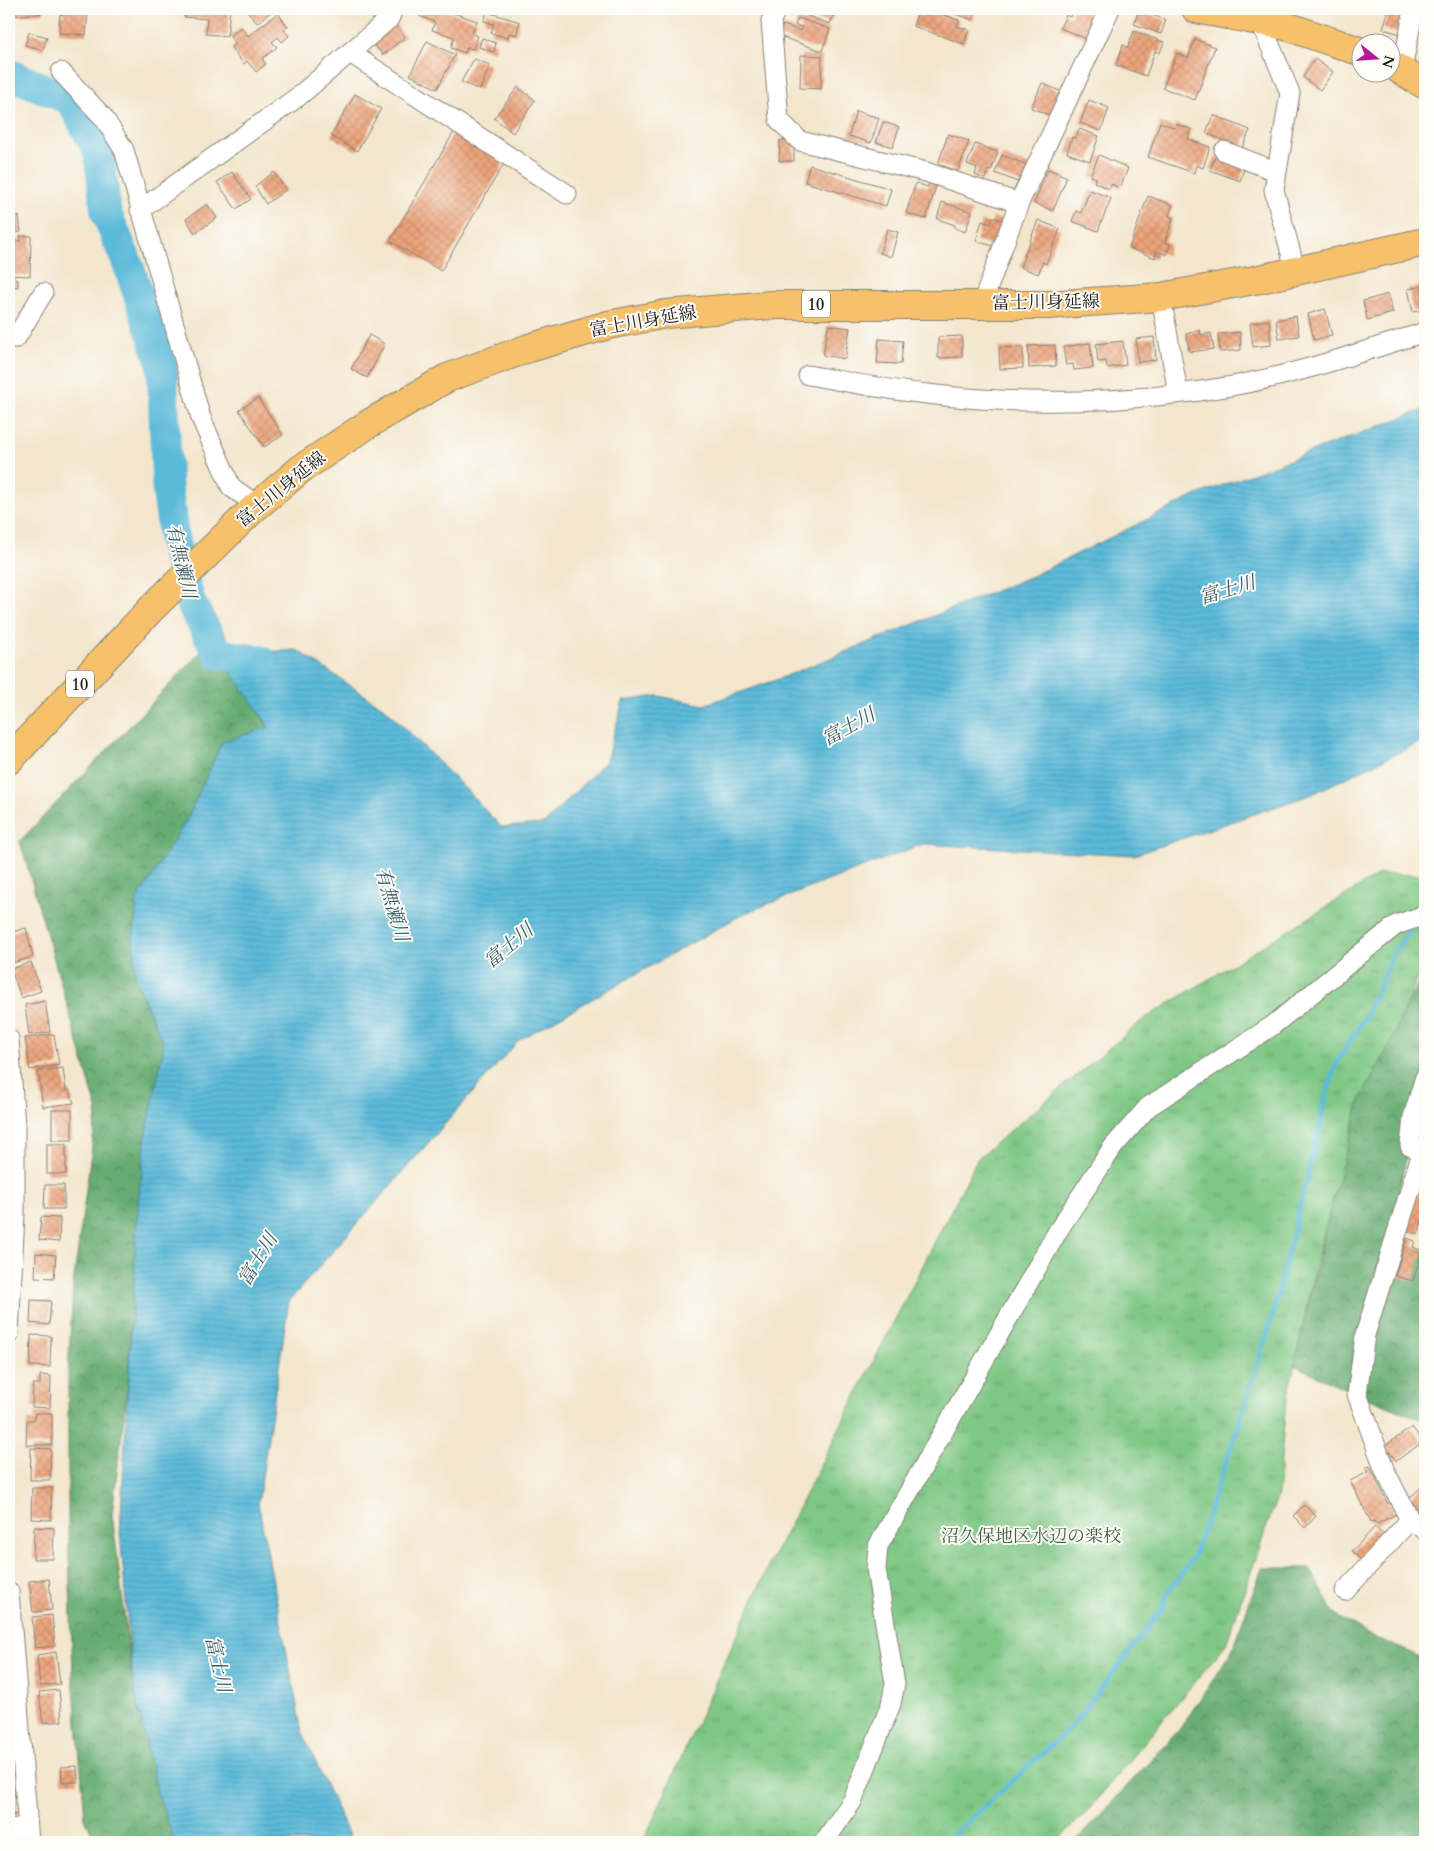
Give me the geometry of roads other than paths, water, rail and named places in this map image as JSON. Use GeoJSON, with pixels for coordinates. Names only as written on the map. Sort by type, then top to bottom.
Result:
{"type":"FeatureCollection","features":[{"type":"Feature","properties":{"kind":"main road"},"geometry":{"type":"LineString","coordinates":[[1196,9],[1294,29],[1352,49]]}},
{"type":"Feature","properties":{"kind":"main road"},"geometry":{"type":"LineString","coordinates":[[1402,70],[1425,86]]}},
{"type":"Feature","properties":{"kind":"main road","name":"富士川身延線"},"geometry":{"type":"LineString","coordinates":[[9,760],[152,608],[254,508],[300,469],[370,423],[447,378],[529,348],[608,325],[666,314],[771,305],[1047,305],[1161,296],[1296,272],[1425,242]]}},
{"type":"Feature","properties":{"kind":"street"},"geometry":{"type":"LineString","coordinates":[[140,210],[299,96],[389,19],[393,9]]}},
{"type":"Feature","properties":{"kind":"street"},"geometry":{"type":"LineString","coordinates":[[776,9],[771,21],[779,120],[800,141],[926,172],[1019,203]]}},
{"type":"Feature","properties":{"kind":"street"},"geometry":{"type":"LineString","coordinates":[[982,304],[1019,203],[1110,9]]}},
{"type":"Feature","properties":{"kind":"street"},"geometry":{"type":"LineString","coordinates":[[1402,50],[1414,9]]}},
{"type":"Feature","properties":{"kind":"street"},"geometry":{"type":"LineString","coordinates":[[1260,21],[1290,93],[1274,190],[1296,272]]}},
{"type":"Feature","properties":{"kind":"street"},"geometry":{"type":"LineString","coordinates":[[350,53],[567,194]]}},
{"type":"Feature","properties":{"kind":"street"},"geometry":{"type":"LineString","coordinates":[[61,72],[104,118],[124,150],[135,181],[140,210],[201,418],[231,487],[254,508]]}},
{"type":"Feature","properties":{"kind":"street"},"geometry":{"type":"LineString","coordinates":[[1224,151],[1276,171]]}},
{"type":"Feature","properties":{"kind":"street"},"geometry":{"type":"LineString","coordinates":[[9,338],[16,338],[43,293]]}},
{"type":"Feature","properties":{"kind":"street"},"geometry":{"type":"LineString","coordinates":[[1161,296],[1178,393]]}},
{"type":"Feature","properties":{"kind":"street"},"geometry":{"type":"LineString","coordinates":[[808,375],[929,395],[1004,400],[1073,400],[1178,393],[1232,386],[1287,374],[1425,332]]}},
{"type":"Feature","properties":{"kind":"street"},"geometry":{"type":"LineString","coordinates":[[824,1842],[853,1800],[891,1704],[895,1684],[876,1569],[878,1546],[1059,1229],[1113,1147],[1148,1107],[1272,1026],[1396,925],[1425,916]]}},
{"type":"Feature","properties":{"kind":"street"},"geometry":{"type":"LineString","coordinates":[[9,1039],[15,1214],[9,1334]]}},
{"type":"Feature","properties":{"kind":"street"},"geometry":{"type":"LineString","coordinates":[[1425,1077],[1413,1117],[1410,1146],[1424,1150],[1365,1335],[1357,1394],[1385,1471],[1410,1520],[1425,1530]]}},
{"type":"Feature","properties":{"kind":"street"},"geometry":{"type":"LineString","coordinates":[[1345,1591],[1410,1520]]}},
{"type":"Feature","properties":{"kind":"street"},"geometry":{"type":"LineString","coordinates":[[9,1592],[14,1730],[28,1835],[9,1830]]}},
{"type":"Feature","properties":{"kind":"water","name":"富士川"},"geometry":{"type":"Polygon","coordinates":[[[1425,409],[1425,740],[1310,795],[1134,855],[923,844],[745,913],[519,1040],[289,1301],[258,1503],[302,1732],[352,1842],[175,1842],[157,1792],[133,1684],[120,1532],[138,1203],[145,1141],[164,1045],[136,981],[133,940],[137,900],[188,817],[222,742],[269,727],[219,654],[297,650],[387,710],[501,827],[544,824],[606,761],[623,701],[658,696],[704,705],[776,680],[1032,576],[1199,494],[1425,409]]]}},
{"type":"Feature","properties":{"kind":"waterway","name":"有無瀬川"},"geometry":{"type":"LineString","coordinates":[[9,74],[71,100],[99,153],[106,212],[129,267],[162,364],[167,487],[174,540],[190,602],[219,654],[261,661]]}},
{"type":"Feature","properties":{"kind":"waterway"},"geometry":{"type":"LineString","coordinates":[[946,1842],[1071,1727],[1163,1608],[1166,1595],[1193,1558],[1240,1421],[1272,1318],[1320,1126],[1324,1103],[1336,1064],[1367,1014],[1393,954],[1412,926]]}},
{"type":"Feature","properties":{"kind":"park label","name":"沼久保地区水辺の楽校"},"geometry":{"type":"Point","coordinates":[1031,1536]}}]}
